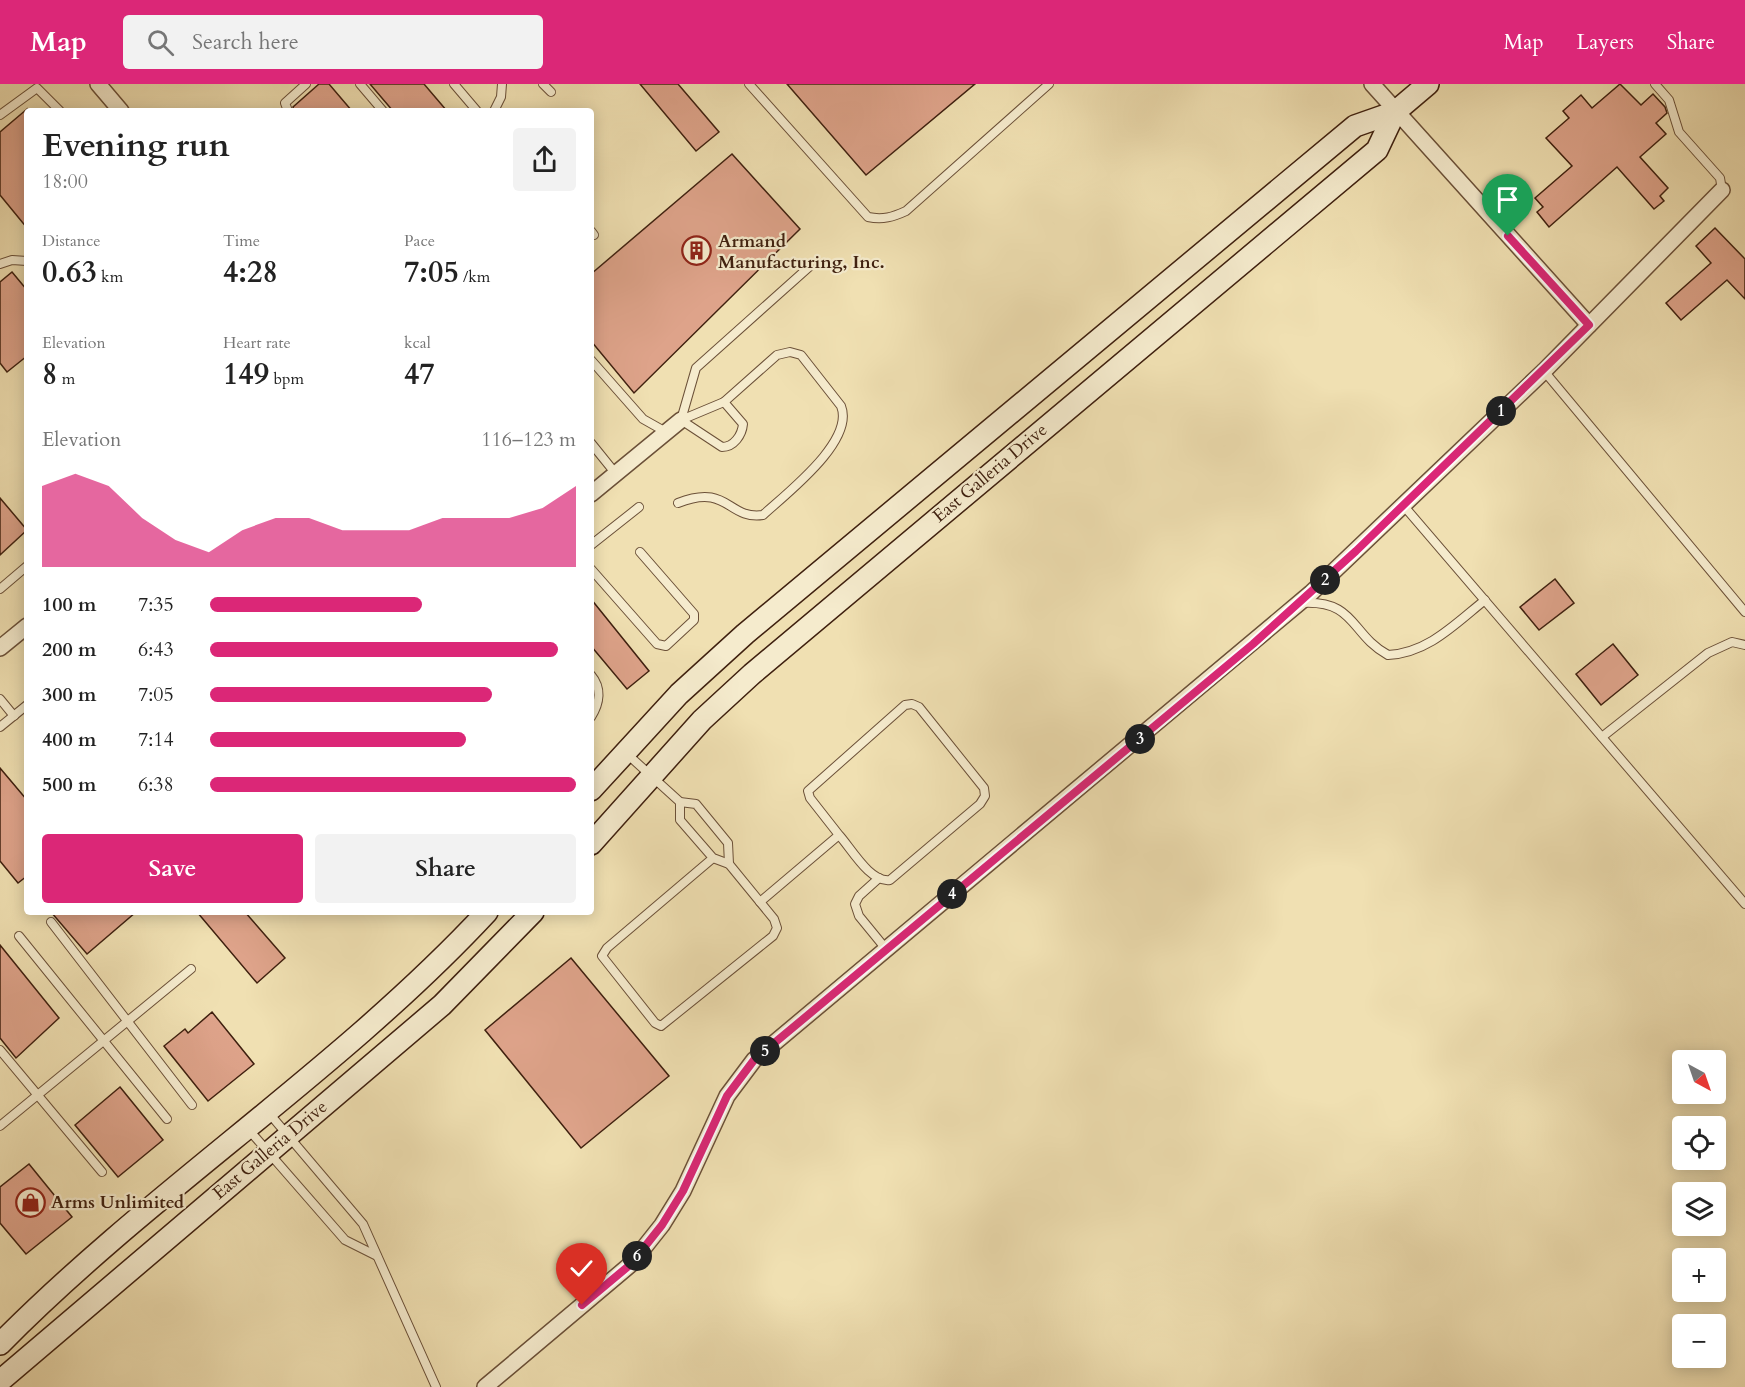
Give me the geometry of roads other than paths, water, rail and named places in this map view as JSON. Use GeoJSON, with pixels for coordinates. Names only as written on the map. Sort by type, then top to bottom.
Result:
{"type":"FeatureCollection","features":[{"type":"Feature","properties":{"kind":"main road","name":"East Galleria Drive"},"geometry":{"type":"LineString","coordinates":[[594,787],[678,694],[728,649],[1355,126],[1395,112],[1428,84]]}},
{"type":"Feature","properties":{"kind":"main road","name":"East Galleria Drive"},"geometry":{"type":"LineString","coordinates":[[594,840],[650,775],[702,720],[804,629],[1377,150],[1395,112]]}},
{"type":"Feature","properties":{"kind":"main road","name":"East Galleria Drive"},"geometry":{"type":"LineString","coordinates":[[0,1344],[68,1280],[423,977],[484,915]]}},
{"type":"Feature","properties":{"kind":"main road","name":"East Galleria Drive"},"geometry":{"type":"LineString","coordinates":[[0,1381],[442,1005],[530,915]]}},
{"type":"Feature","properties":{"kind":"street"},"geometry":{"type":"LineString","coordinates":[[98,84],[118,108]]}},
{"type":"Feature","properties":{"kind":"street"},"geometry":{"type":"LineString","coordinates":[[1372,84],[1589,325]]}},
{"type":"Feature","properties":{"kind":"street"},"geometry":{"type":"LineString","coordinates":[[485,1387],[631,1264],[662,1225],[683,1191],[727,1096],[754,1060],[1300,603],[1544,371],[1722,190]]}},
{"type":"Feature","properties":{"kind":"street"},"geometry":{"type":"LineString","coordinates":[[594,492],[681,420]]}},
{"type":"Feature","properties":{"kind":"street"},"geometry":{"type":"LineString","coordinates":[[2,644],[24,628]]}},
{"type":"Feature","properties":{"kind":"lane"},"geometry":{"type":"LineString","coordinates":[[287,108],[285,103],[306,84]]}},
{"type":"Feature","properties":{"kind":"lane"},"geometry":{"type":"LineString","coordinates":[[360,84],[380,108]]}},
{"type":"Feature","properties":{"kind":"lane"},"geometry":{"type":"LineString","coordinates":[[454,84],[474,108]]}},
{"type":"Feature","properties":{"kind":"lane"},"geometry":{"type":"LineString","coordinates":[[496,108],[501,97],[502,84]]}},
{"type":"Feature","properties":{"kind":"lane"},"geometry":{"type":"LineString","coordinates":[[543,84],[551,92]]}},
{"type":"Feature","properties":{"kind":"lane"},"geometry":{"type":"LineString","coordinates":[[749,84],[868,217],[876,218],[891,218],[906,211],[1049,84]]}},
{"type":"Feature","properties":{"kind":"lane"},"geometry":{"type":"LineString","coordinates":[[1655,84],[1669,100],[1679,132],[1720,178],[1722,190]]}},
{"type":"Feature","properties":{"kind":"lane"},"geometry":{"type":"LineString","coordinates":[[0,115],[37,88],[57,108]]}},
{"type":"Feature","properties":{"kind":"lane"},"geometry":{"type":"LineString","coordinates":[[0,264],[12,260],[24,261]]}},
{"type":"Feature","properties":{"kind":"lane"},"geometry":{"type":"LineString","coordinates":[[681,420],[696,368],[809,267]]}},
{"type":"Feature","properties":{"kind":"lane"},"geometry":{"type":"LineString","coordinates":[[678,503],[693,497],[710,496],[723,499],[741,512],[752,516],[763,515],[815,467],[838,436],[844,414],[841,405],[801,355],[790,352],[777,354],[724,402],[681,420]]}},
{"type":"Feature","properties":{"kind":"lane"},"geometry":{"type":"LineString","coordinates":[[594,363],[643,419],[666,432]]}},
{"type":"Feature","properties":{"kind":"lane"},"geometry":{"type":"LineString","coordinates":[[1544,371],[1745,612]]}},
{"type":"Feature","properties":{"kind":"lane"},"geometry":{"type":"LineString","coordinates":[[681,420],[722,447],[728,447],[738,439],[743,424],[724,402]]}},
{"type":"Feature","properties":{"kind":"lane"},"geometry":{"type":"LineString","coordinates":[[594,447],[616,474]]}},
{"type":"Feature","properties":{"kind":"lane"},"geometry":{"type":"LineString","coordinates":[[1403,505],[1744,900]]}},
{"type":"Feature","properties":{"kind":"lane"},"geometry":{"type":"LineString","coordinates":[[594,543],[639,507]]}},
{"type":"Feature","properties":{"kind":"lane"},"geometry":{"type":"LineString","coordinates":[[594,572],[657,644],[666,646],[694,620],[694,614],[640,552]]}},
{"type":"Feature","properties":{"kind":"lane"},"geometry":{"type":"LineString","coordinates":[[0,589],[24,569]]}},
{"type":"Feature","properties":{"kind":"lane"},"geometry":{"type":"LineString","coordinates":[[1300,603],[1331,604],[1352,621],[1372,645],[1388,656],[1428,645],[1485,600]]}},
{"type":"Feature","properties":{"kind":"lane"},"geometry":{"type":"LineString","coordinates":[[1602,737],[1708,653],[1732,642],[1745,645]]}},
{"type":"Feature","properties":{"kind":"lane"},"geometry":{"type":"LineString","coordinates":[[594,679],[598,684],[599,695],[594,709]]}},
{"type":"Feature","properties":{"kind":"lane"},"geometry":{"type":"LineString","coordinates":[[0,699],[14,716]]}},
{"type":"Feature","properties":{"kind":"lane"},"geometry":{"type":"LineString","coordinates":[[912,704],[919,707],[984,788],[985,796],[980,804],[890,880],[879,878],[839,835],[810,798],[808,791],[905,705],[912,704]]}},
{"type":"Feature","properties":{"kind":"lane"},"geometry":{"type":"LineString","coordinates":[[0,727],[24,708]]}},
{"type":"Feature","properties":{"kind":"lane"},"geometry":{"type":"LineString","coordinates":[[624,752],[680,802],[696,804],[728,843],[729,864]]}},
{"type":"Feature","properties":{"kind":"lane"},"geometry":{"type":"LineString","coordinates":[[680,802],[680,820],[713,858],[729,864],[777,928],[773,936],[661,1026],[655,1023],[602,956],[607,948],[713,858]]}},
{"type":"Feature","properties":{"kind":"lane"},"geometry":{"type":"LineString","coordinates":[[760,903],[839,835]]}},
{"type":"Feature","properties":{"kind":"lane"},"geometry":{"type":"LineString","coordinates":[[879,878],[859,896],[855,904],[859,916],[886,949]]}},
{"type":"Feature","properties":{"kind":"lane"},"geometry":{"type":"LineString","coordinates":[[51,922],[192,1105]]}},
{"type":"Feature","properties":{"kind":"lane"},"geometry":{"type":"LineString","coordinates":[[19,936],[102,1042],[167,1119]]}},
{"type":"Feature","properties":{"kind":"lane"},"geometry":{"type":"LineString","coordinates":[[0,1126],[191,969]]}},
{"type":"Feature","properties":{"kind":"lane"},"geometry":{"type":"LineString","coordinates":[[0,1050],[102,1172]]}},
{"type":"Feature","properties":{"kind":"lane"},"geometry":{"type":"LineString","coordinates":[[267,1111],[363,1224],[436,1387]]}},
{"type":"Feature","properties":{"kind":"lane"},"geometry":{"type":"LineString","coordinates":[[247,1128],[345,1240],[377,1256]]}},
{"type":"Feature","properties":{"kind":"place","name":"Armand Manufacturing, Inc."},"geometry":{"type":"Point","coordinates":[697,251]}},
{"type":"Feature","properties":{"kind":"place","name":"Arms Unlimited"},"geometry":{"type":"Point","coordinates":[30,1202]}}]}
